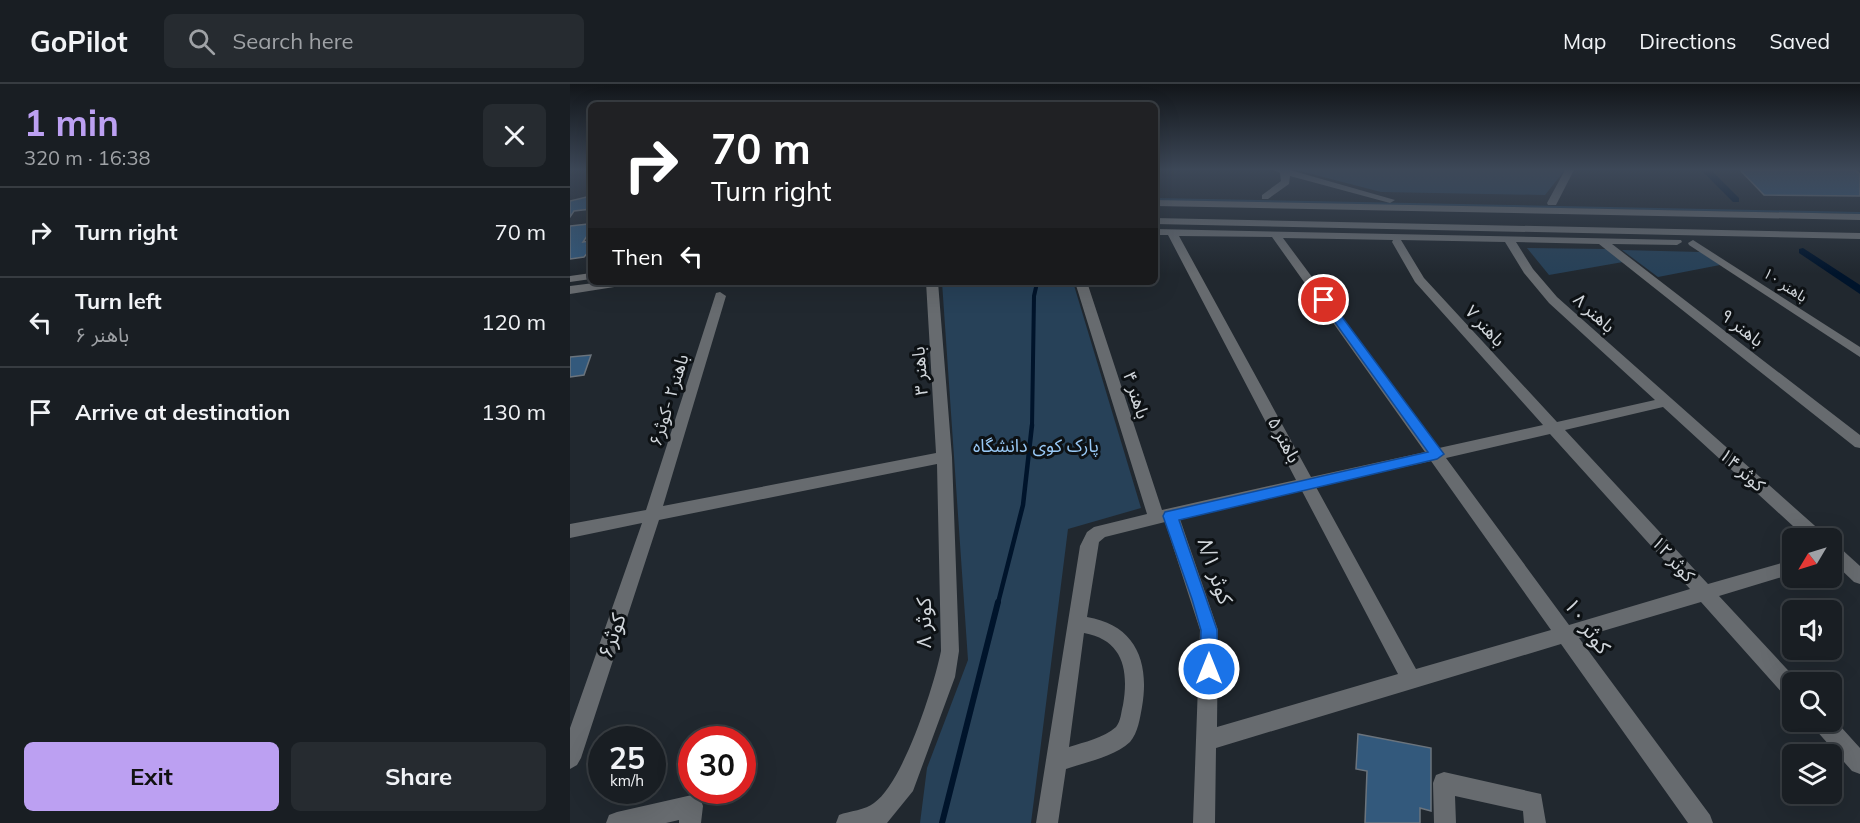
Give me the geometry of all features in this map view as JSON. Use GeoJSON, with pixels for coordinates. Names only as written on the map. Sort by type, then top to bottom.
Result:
{"type":"FeatureCollection","features":[{"type":"Feature","properties":{"kind":"street"},"geometry":{"type":"LineString","coordinates":[[1230,204],[1860,217]]}},
{"type":"Feature","properties":{"kind":"street"},"geometry":{"type":"LineString","coordinates":[[1628,204],[1860,209]]}},
{"type":"Feature","properties":{"kind":"street"},"geometry":{"type":"LineString","coordinates":[[1158,221],[1603,242],[1693,243],[1740,238]]}},
{"type":"Feature","properties":{"kind":"street"},"geometry":{"type":"LineString","coordinates":[[1158,232],[1276,235],[1324,230],[1823,239],[1860,236]]}},
{"type":"Feature","properties":{"kind":"street","name":"باهنر ۵"},"geometry":{"type":"LineString","coordinates":[[1172,232],[1411,680]]}},
{"type":"Feature","properties":{"kind":"street","name":"کوثر ۱۰"},"geometry":{"type":"LineString","coordinates":[[1276,235],[1437,454],[1564,634],[1702,823]]}},
{"type":"Feature","properties":{"kind":"street","name":"باهنر ۸"},"geometry":{"type":"LineString","coordinates":[[1509,239],[1528,271],[1553,300],[1667,402]]}},
{"type":"Feature","properties":{"kind":"street"},"geometry":{"type":"LineString","coordinates":[[1823,239],[1860,243]]}},
{"type":"Feature","properties":{"kind":"street","name":"باهنر ۷"},"geometry":{"type":"LineString","coordinates":[[1397,242],[1419,280],[1555,428]]}},
{"type":"Feature","properties":{"kind":"street","name":"باهنر ۹"},"geometry":{"type":"LineString","coordinates":[[1603,242],[1860,443]]}},
{"type":"Feature","properties":{"kind":"street","name":"باهنر ۱۰"},"geometry":{"type":"LineString","coordinates":[[1693,243],[1860,353]]}},
{"type":"Feature","properties":{"kind":"street"},"geometry":{"type":"LineString","coordinates":[[570,279],[588,281]]}},
{"type":"Feature","properties":{"kind":"street"},"geometry":{"type":"LineString","coordinates":[[570,290],[588,281]]}},
{"type":"Feature","properties":{"kind":"street","name":"باهنر ۳"},"geometry":{"type":"LineString","coordinates":[[932,285],[944,457]]}},
{"type":"Feature","properties":{"kind":"street","name":"باهنر ۴"},"geometry":{"type":"LineString","coordinates":[[1082,285],[1163,517]]}},
{"type":"Feature","properties":{"kind":"street","name":"باهنر۲ -کوثر۶"},"geometry":{"type":"LineString","coordinates":[[653,514],[720,296]]}},
{"type":"Feature","properties":{"kind":"street"},"geometry":{"type":"LineString","coordinates":[[1047,823],[1054,762],[1088,546],[1093,537],[1100,532],[1667,402]]}},
{"type":"Feature","properties":{"kind":"street","name":"کوثر ۱۴"},"geometry":{"type":"LineString","coordinates":[[1667,402],[1806,528]]}},
{"type":"Feature","properties":{"kind":"street","name":"کوثر ۱۲"},"geometry":{"type":"LineString","coordinates":[[1555,428],[1782,678]]}},
{"type":"Feature","properties":{"kind":"street"},"geometry":{"type":"LineString","coordinates":[[570,531],[944,457]]}},
{"type":"Feature","properties":{"kind":"street","name":"کوثر ۸"},"geometry":{"type":"LineString","coordinates":[[877,818],[905,783],[945,677],[950,651],[944,457]]}},
{"type":"Feature","properties":{"kind":"street","name":"کوثر۶"},"geometry":{"type":"LineString","coordinates":[[570,758],[653,514]]}},
{"type":"Feature","properties":{"kind":"street","name":"کوثر ۸/۱"},"geometry":{"type":"LineString","coordinates":[[1163,517],[1200,599],[1209,630],[1204,823]]}},
{"type":"Feature","properties":{"kind":"street"},"geometry":{"type":"LineString","coordinates":[[1842,558],[1860,577]]}},
{"type":"Feature","properties":{"kind":"street"},"geometry":{"type":"LineString","coordinates":[[1207,740],[1782,570]]}},
{"type":"Feature","properties":{"kind":"street"},"geometry":{"type":"LineString","coordinates":[[1054,762],[1110,742],[1124,732],[1137,687],[1131,660],[1119,640],[1107,630],[1076,623]]}},
{"type":"Feature","properties":{"kind":"street"},"geometry":{"type":"LineString","coordinates":[[1832,732],[1860,762]]}},
{"type":"Feature","properties":{"kind":"street"},"geometry":{"type":"LineString","coordinates":[[1445,823],[1444,783],[1533,802],[1535,823]]}},
{"type":"Feature","properties":{"kind":"street"},"geometry":{"type":"LineString","coordinates":[[616,823],[692,806],[690,823]]}},
{"type":"Feature","properties":{"kind":"street"},"geometry":{"type":"LineString","coordinates":[[847,823],[877,818]]}},
{"type":"Feature","properties":{"kind":"green space"},"geometry":{"type":"Polygon","coordinates":[[[1344,204],[1482,204],[1860,212],[1860,214],[1344,204]]]}},
{"type":"Feature","properties":{"kind":"green space"},"geometry":{"type":"Polygon","coordinates":[[[1527,248],[1607,249],[1623,262],[1549,275],[1527,248]]]}},
{"type":"Feature","properties":{"kind":"green space"},"geometry":{"type":"Polygon","coordinates":[[[1622,250],[1701,252],[1720,265],[1658,277],[1622,250]]]}},
{"type":"Feature","properties":{"kind":"green space","name":"پارک کوی دانشگاه"},"geometry":{"type":"Polygon","coordinates":[[[942,285],[1074,285],[1141,508],[1068,529],[1031,823],[920,823],[927,768],[968,660],[942,285]]]}},
{"type":"Feature","properties":{"kind":"building"},"geometry":{"type":"Polygon","coordinates":[[[570,204],[588,204],[588,209],[574,211],[570,217],[570,204]]]}},
{"type":"Feature","properties":{"kind":"building"},"geometry":{"type":"Polygon","coordinates":[[[588,224],[588,236],[583,242],[588,241],[588,252],[584,257],[570,259],[570,226],[588,224]]]}},
{"type":"Feature","properties":{"kind":"building"},"geometry":{"type":"Polygon","coordinates":[[[591,355],[584,375],[570,377],[570,357],[591,355]]]}},
{"type":"Feature","properties":{"kind":"building"},"geometry":{"type":"Polygon","coordinates":[[[1358,734],[1431,748],[1431,811],[1420,808],[1420,823],[1365,823],[1367,771],[1356,769],[1358,734]]]}},
{"type":"Feature","properties":{"kind":"waterway"},"geometry":{"type":"LineString","coordinates":[[1803,251],[1860,290]]}},
{"type":"Feature","properties":{"kind":"waterway"},"geometry":{"type":"LineString","coordinates":[[1032,426],[1034,296],[1037,285]]}},
{"type":"Feature","properties":{"kind":"waterway"},"geometry":{"type":"LineString","coordinates":[[998,603],[1023,505],[1032,425]]}},
{"type":"Feature","properties":{"kind":"waterway"},"geometry":{"type":"LineString","coordinates":[[942,823],[998,602]]}},
{"type":"Feature","properties":{"kind":"route"},"geometry":{"type":"LineString","coordinates":[[1209,669],[1209,630],[1171,516],[1437,454],[1324,300]]}}]}
